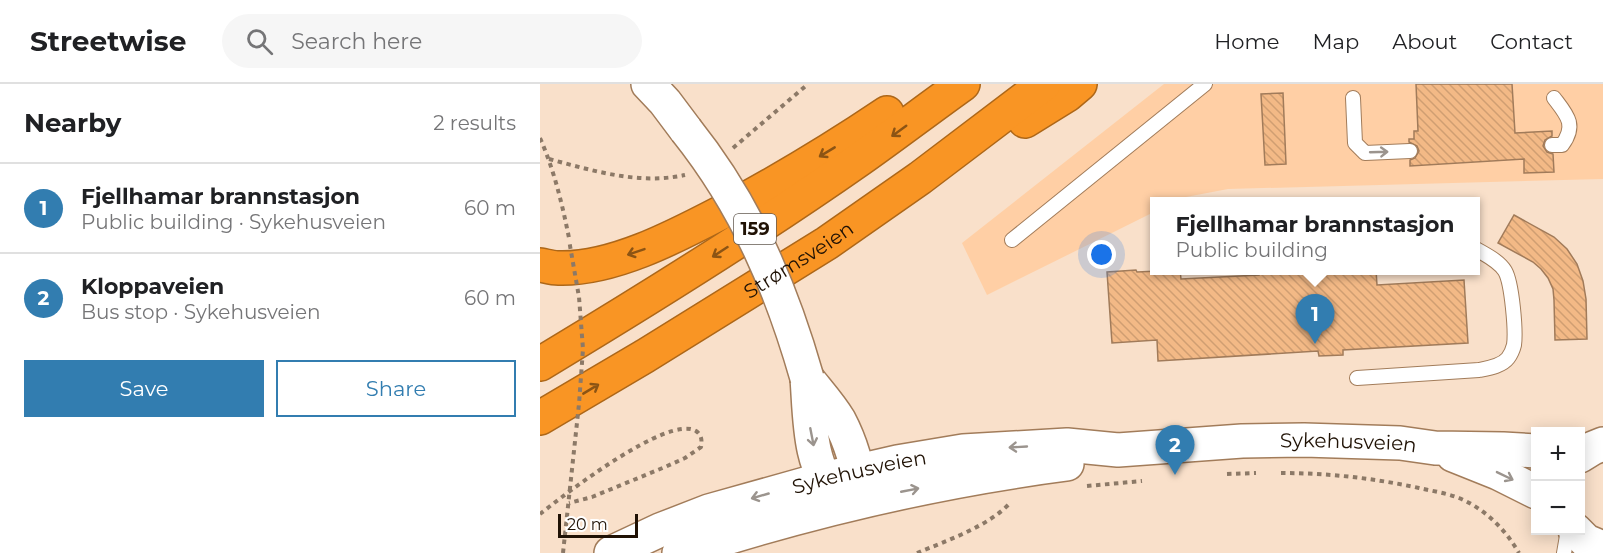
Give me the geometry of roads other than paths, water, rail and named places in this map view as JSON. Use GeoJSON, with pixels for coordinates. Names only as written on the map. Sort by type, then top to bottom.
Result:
{"type":"FeatureCollection","features":[{"type":"Feature","properties":{"kind":"highway"},"geometry":{"type":"LineString","coordinates":[[540,265],[558,268],[605,262],[684,232],[768,188],[844,142],[928,84]]}},
{"type":"Feature","properties":{"kind":"highway","name":"159"},"geometry":{"type":"LineString","coordinates":[[540,364],[773,218],[860,159],[963,84]]}},
{"type":"Feature","properties":{"kind":"highway","name":"Strømsveien"},"geometry":{"type":"LineString","coordinates":[[540,418],[827,243],[920,178],[1044,84]]}},
{"type":"Feature","properties":{"kind":"highway"},"geometry":{"type":"LineString","coordinates":[[827,243],[1066,95],[1080,84]]}},
{"type":"Feature","properties":{"kind":"main road"},"geometry":{"type":"LineString","coordinates":[[648,84],[665,102],[720,176],[748,223],[790,322],[807,378],[810,427],[823,479],[836,494],[853,504],[858,487],[857,471],[847,438],[838,419],[807,378]]}},
{"type":"Feature","properties":{"kind":"main road","name":"Sykehusveien"},"geometry":{"type":"LineString","coordinates":[[611,553],[660,530],[709,511],[823,479],[897,462],[963,451],[1067,445],[1118,450],[1242,441],[1304,440],[1400,443],[1435,448],[1531,451]]}},
{"type":"Feature","properties":{"kind":"main road","name":"Sykehusveien"},"geometry":{"type":"LineString","coordinates":[[1435,448],[1498,473],[1531,490]]}},
{"type":"Feature","properties":{"kind":"main road","name":"Sykehusveien"},"geometry":{"type":"LineString","coordinates":[[679,553],[744,532],[902,492],[1069,464],[1118,450]]}},
{"type":"Feature","properties":{"kind":"main road"},"geometry":{"type":"LineString","coordinates":[[1579,535],[1586,541],[1603,548]]}},
{"type":"Feature","properties":{"kind":"lane"},"geometry":{"type":"LineString","coordinates":[[1012,240],[1205,84]]}},
{"type":"Feature","properties":{"kind":"lane"},"geometry":{"type":"LineString","coordinates":[[1353,98],[1355,143],[1365,153],[1410,151]]}},
{"type":"Feature","properties":{"kind":"lane"},"geometry":{"type":"LineString","coordinates":[[1552,145],[1562,145],[1569,135],[1569,121],[1554,98]]}},
{"type":"Feature","properties":{"kind":"lane"},"geometry":{"type":"LineString","coordinates":[[1357,378],[1479,370],[1495,366],[1507,359],[1514,348],[1515,336],[1509,282],[1504,270],[1480,252]]}},
{"type":"Feature","properties":{"kind":"lane"},"geometry":{"type":"LineString","coordinates":[[1564,553],[1567,535]]}},
{"type":"Feature","properties":{"kind":"place","name":"Fjellhamar brannstasjon"},"geometry":{"type":"Point","coordinates":[1315,344]}},
{"type":"Feature","properties":{"kind":"place","name":"Kloppaveien"},"geometry":{"type":"Point","coordinates":[1175,475]}}]}
